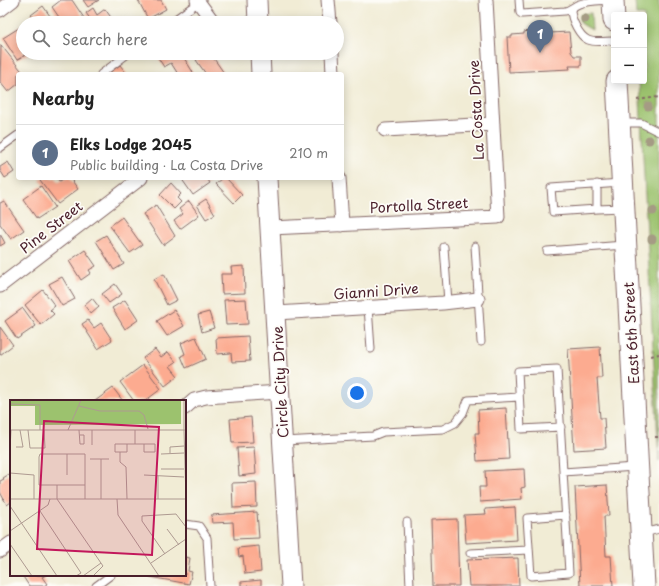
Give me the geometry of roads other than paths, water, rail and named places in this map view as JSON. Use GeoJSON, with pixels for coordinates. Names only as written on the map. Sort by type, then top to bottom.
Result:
{"type":"FeatureCollection","features":[{"type":"Feature","properties":{"kind":"main road","name":"East 6th Street"},"geometry":{"type":"LineString","coordinates":[[617,84],[637,467],[650,531],[644,586]]}},
{"type":"Feature","properties":{"kind":"street"},"geometry":{"type":"LineString","coordinates":[[0,10],[14,0]]}},
{"type":"Feature","properties":{"kind":"street"},"geometry":{"type":"LineString","coordinates":[[257,0],[258,16]]}},
{"type":"Feature","properties":{"kind":"street"},"geometry":{"type":"LineString","coordinates":[[328,0],[329,16]]}},
{"type":"Feature","properties":{"kind":"street","name":"La Costa Drive"},"geometry":{"type":"LineString","coordinates":[[486,0],[498,217]]}},
{"type":"Feature","properties":{"kind":"street"},"geometry":{"type":"LineString","coordinates":[[198,1],[209,16]]}},
{"type":"Feature","properties":{"kind":"street"},"geometry":{"type":"LineString","coordinates":[[260,60],[261,72]]}},
{"type":"Feature","properties":{"kind":"street"},"geometry":{"type":"LineString","coordinates":[[332,60],[333,72]]}},
{"type":"Feature","properties":{"kind":"street"},"geometry":{"type":"LineString","coordinates":[[385,130],[493,124]]}},
{"type":"Feature","properties":{"kind":"street","name":"Pine Street"},"geometry":{"type":"LineString","coordinates":[[0,286],[138,180]]}},
{"type":"Feature","properties":{"kind":"street","name":"Circle City Drive"},"geometry":{"type":"LineString","coordinates":[[267,180],[291,586]]}},
{"type":"Feature","properties":{"kind":"street"},"geometry":{"type":"LineString","coordinates":[[339,180],[342,225]]}},
{"type":"Feature","properties":{"kind":"street","name":"Portolla Street"},"geometry":{"type":"LineString","coordinates":[[271,228],[498,217]]}},
{"type":"Feature","properties":{"kind":"street","name":"Gianni Drive"},"geometry":{"type":"LineString","coordinates":[[276,313],[478,299]]}},
{"type":"Feature","properties":{"kind":"street"},"geometry":{"type":"LineString","coordinates":[[186,407],[194,400],[206,397],[280,392]]}},
{"type":"Feature","properties":{"kind":"street"},"geometry":{"type":"LineString","coordinates":[[0,551],[10,544]]}},
{"type":"Feature","properties":{"kind":"lane"},"geometry":{"type":"LineString","coordinates":[[519,0],[520,13],[522,14],[571,10],[578,4],[593,1],[614,9]]}},
{"type":"Feature","properties":{"kind":"lane"},"geometry":{"type":"LineString","coordinates":[[179,16],[198,1]]}},
{"type":"Feature","properties":{"kind":"lane"},"geometry":{"type":"LineString","coordinates":[[571,10],[572,19],[585,38],[589,41],[611,41]]}},
{"type":"Feature","properties":{"kind":"lane"},"geometry":{"type":"LineString","coordinates":[[104,72],[120,60]]}},
{"type":"Feature","properties":{"kind":"lane"},"geometry":{"type":"LineString","coordinates":[[620,123],[642,123],[659,132]]}},
{"type":"Feature","properties":{"kind":"lane"},"geometry":{"type":"LineString","coordinates":[[0,148],[16,136]]}},
{"type":"Feature","properties":{"kind":"lane"},"geometry":{"type":"LineString","coordinates":[[623,182],[551,188],[553,212],[624,208]]}},
{"type":"Feature","properties":{"kind":"lane"},"geometry":{"type":"LineString","coordinates":[[597,184],[597,209]]}},
{"type":"Feature","properties":{"kind":"lane"},"geometry":{"type":"LineString","coordinates":[[547,251],[626,245]]}},
{"type":"Feature","properties":{"kind":"lane"},"geometry":{"type":"LineString","coordinates":[[475,246],[481,342]]}},
{"type":"Feature","properties":{"kind":"lane"},"geometry":{"type":"LineString","coordinates":[[444,247],[448,302]]}},
{"type":"Feature","properties":{"kind":"lane"},"geometry":{"type":"LineString","coordinates":[[368,307],[371,349]]}},
{"type":"Feature","properties":{"kind":"lane"},"geometry":{"type":"LineString","coordinates":[[561,427],[521,429],[518,371],[557,369],[561,427],[563,472],[566,515],[569,573],[531,576],[527,518],[566,515]]}},
{"type":"Feature","properties":{"kind":"lane"},"geometry":{"type":"LineString","coordinates":[[283,442],[374,436],[383,432],[443,429],[455,424],[463,413],[468,400],[519,397]]}},
{"type":"Feature","properties":{"kind":"lane"},"geometry":{"type":"LineString","coordinates":[[563,472],[637,467]]}},
{"type":"Feature","properties":{"kind":"lane"},"geometry":{"type":"LineString","coordinates":[[407,522],[410,586]]}},
{"type":"Feature","properties":{"kind":"lane"},"geometry":{"type":"LineString","coordinates":[[186,524],[199,526],[207,538],[210,586]]}},
{"type":"Feature","properties":{"kind":"lane"},"geometry":{"type":"LineString","coordinates":[[470,553],[529,550]]}},
{"type":"Feature","properties":{"kind":"lane"},"geometry":{"type":"LineString","coordinates":[[96,586],[110,576]]}},
{"type":"Feature","properties":{"kind":"place","name":"Elks Lodge 2045"},"geometry":{"type":"Point","coordinates":[540,53]}}]}
